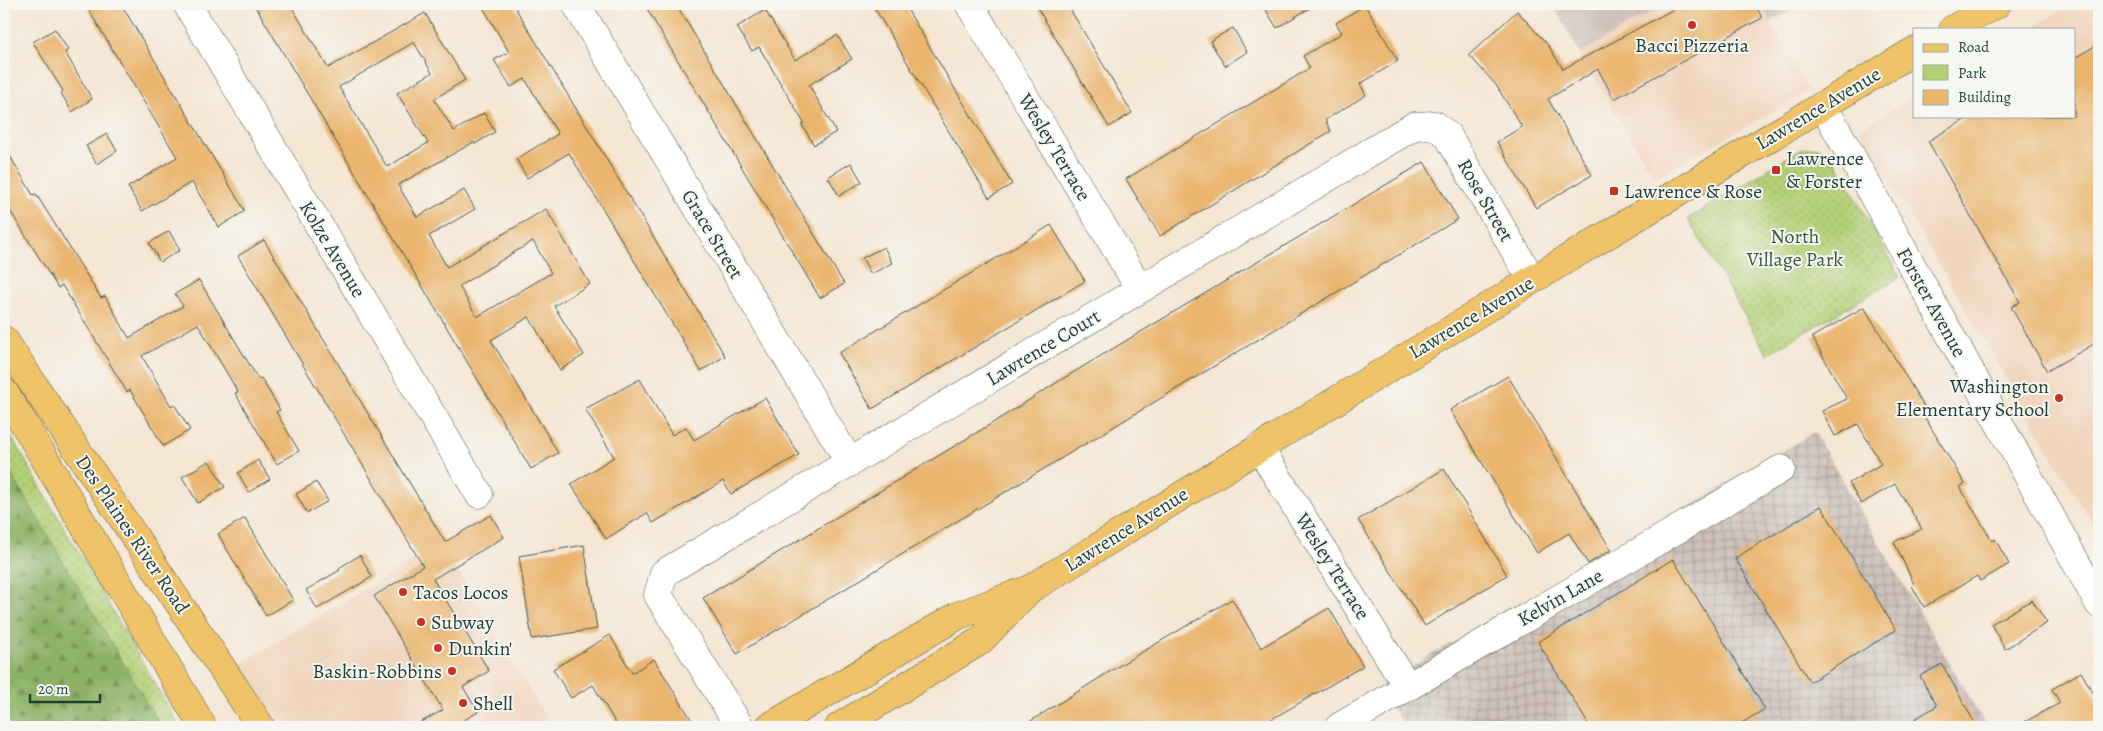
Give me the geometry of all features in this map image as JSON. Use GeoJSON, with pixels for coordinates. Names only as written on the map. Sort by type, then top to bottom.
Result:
{"type":"FeatureCollection","features":[{"type":"Feature","properties":{"kind":"main road"},"geometry":{"type":"LineString","coordinates":[[1956,28],[1997,4]]}},
{"type":"Feature","properties":{"kind":"main road","name":"Lawrence Avenue"},"geometry":{"type":"LineString","coordinates":[[769,727],[957,616],[1030,588],[1532,280],[1913,52]]}},
{"type":"Feature","properties":{"kind":"main road","name":"Des Plaines River Road"},"geometry":{"type":"LineString","coordinates":[[4,340],[261,727]]}},
{"type":"Feature","properties":{"kind":"main road","name":"Des Plaines River Road"},"geometry":{"type":"LineString","coordinates":[[4,392],[203,727]]}},
{"type":"Feature","properties":{"kind":"main road","name":"Lawrence Avenue"},"geometry":{"type":"LineString","coordinates":[[839,727],[980,641],[1030,588]]}},
{"type":"Feature","properties":{"kind":"street","name":"Kolze Avenue"},"geometry":{"type":"LineString","coordinates":[[187,4],[479,494]]}},
{"type":"Feature","properties":{"kind":"street","name":"Grace Street"},"geometry":{"type":"LineString","coordinates":[[576,4],[850,463]]}},
{"type":"Feature","properties":{"kind":"street","name":"Wesley Terrace"},"geometry":{"type":"LineString","coordinates":[[969,4],[1140,289]]}},
{"type":"Feature","properties":{"kind":"street","name":"Forster Avenue"},"geometry":{"type":"LineString","coordinates":[[1823,105],[2099,604]]}},
{"type":"Feature","properties":{"kind":"street","name":"Lawrence Court"},"geometry":{"type":"LineString","coordinates":[[740,727],[658,595],[664,573],[1414,126],[1435,125]]}},
{"type":"Feature","properties":{"kind":"street","name":"Rose Street"},"geometry":{"type":"LineString","coordinates":[[1435,125],[1448,136],[1455,147],[1532,280]]}},
{"type":"Feature","properties":{"kind":"street","name":"Wesley Terrace"},"geometry":{"type":"LineString","coordinates":[[1259,447],[1407,686]]}},
{"type":"Feature","properties":{"kind":"street","name":"Kelvin Lane"},"geometry":{"type":"LineString","coordinates":[[1339,727],[1781,469]]}},
{"type":"Feature","properties":{"kind":"shaded area"},"geometry":{"type":"Polygon","coordinates":[[[1553,4],[1664,4],[1580,54],[1553,4]]]}},
{"type":"Feature","properties":{"kind":"shaded area"},"geometry":{"type":"Polygon","coordinates":[[[1664,4],[1760,4],[1809,91],[1655,178],[1580,54],[1664,4]]]}},
{"type":"Feature","properties":{"kind":"shaded area"},"geometry":{"type":"Polygon","coordinates":[[[1760,4],[1802,4],[1771,22],[1760,4]]]}},
{"type":"Feature","properties":{"kind":"shaded area","name":"Washington Elementary School"},"geometry":{"type":"Polygon","coordinates":[[[2072,4],[2099,4],[2099,535],[1859,129],[1913,98],[1913,118],[2076,118],[2076,28],[2032,28],[2072,4]]]}},
{"type":"Feature","properties":{"kind":"shaded area"},"geometry":{"type":"Polygon","coordinates":[[[1814,432],[1987,727],[1405,727],[1379,688],[1434,653],[1537,598],[1814,432]]]}},
{"type":"Feature","properties":{"kind":"shaded area"},"geometry":{"type":"Polygon","coordinates":[[[441,544],[552,727],[281,727],[241,663],[441,544]]]}},
{"type":"Feature","properties":{"kind":"green space","name":"North Village Park"},"geometry":{"type":"Polygon","coordinates":[[[1815,147],[1826,151],[1835,161],[1900,277],[1767,354],[1688,219],[1801,149],[1815,147]]]}},
{"type":"Feature","properties":{"kind":"green space"},"geometry":{"type":"Polygon","coordinates":[[[4,424],[180,727],[4,727],[4,424]]]}},
{"type":"Feature","properties":{"kind":"green space"},"geometry":{"type":"Polygon","coordinates":[[[4,462],[161,727],[4,727],[4,462]]]}},
{"type":"Feature","properties":{"kind":"building"},"geometry":{"type":"Polygon","coordinates":[[[85,4],[121,4],[245,211],[219,227],[192,182],[142,211],[128,187],[177,157],[85,4]]]}},
{"type":"Feature","properties":{"kind":"building"},"geometry":{"type":"Polygon","coordinates":[[[254,4],[290,4],[328,68],[425,13],[465,80],[434,99],[454,131],[484,113],[495,132],[398,185],[417,217],[464,190],[475,209],[429,236],[447,267],[546,209],[590,284],[554,306],[584,355],[560,370],[529,317],[491,340],[558,453],[531,469],[254,4]],[[414,42],[339,87],[387,167],[428,143],[397,93],[432,73],[414,42]],[[533,241],[459,286],[477,317],[551,273],[533,241]]]}},
{"type":"Feature","properties":{"kind":"building"},"geometry":{"type":"Polygon","coordinates":[[[481,4],[513,4],[725,356],[701,371],[569,153],[527,178],[516,159],[558,134],[525,79],[511,87],[494,60],[509,52],[481,4]]]}},
{"type":"Feature","properties":{"kind":"building"},"geometry":{"type":"Polygon","coordinates":[[[644,4],[676,4],[844,284],[820,298],[644,4]]]}},
{"type":"Feature","properties":{"kind":"building"},"geometry":{"type":"Polygon","coordinates":[[[872,4],[904,4],[1012,184],[989,198],[872,4]]]}},
{"type":"Feature","properties":{"kind":"building"},"geometry":{"type":"Polygon","coordinates":[[[1035,4],[1067,4],[1132,113],[1109,127],[1035,4]]]}},
{"type":"Feature","properties":{"kind":"building"},"geometry":{"type":"Polygon","coordinates":[[[1262,4],[1316,4],[1277,28],[1262,4]]]}},
{"type":"Feature","properties":{"kind":"building"},"geometry":{"type":"Polygon","coordinates":[[[1683,4],[1755,4],[1762,18],[1614,99],[1598,69],[1548,99],[1592,175],[1536,208],[1497,142],[1522,127],[1496,85],[1469,55],[1517,11],[1548,45],[1563,69],[1683,4]]]}},
{"type":"Feature","properties":{"kind":"building"},"geometry":{"type":"Polygon","coordinates":[[[1365,5],[1398,61],[1360,84],[1366,95],[1325,120],[1331,131],[1160,236],[1126,179],[1310,68],[1303,56],[1342,33],[1336,23],[1365,5]]]}},
{"type":"Feature","properties":{"kind":"building"},"geometry":{"type":"Polygon","coordinates":[[[765,10],[795,60],[837,35],[852,59],[809,85],[836,132],[814,145],[802,125],[804,123],[759,47],[752,51],[737,27],[765,10]]]}},
{"type":"Feature","properties":{"kind":"building"},"geometry":{"type":"Polygon","coordinates":[[[1233,28],[1247,52],[1225,66],[1210,41],[1233,28]]]}},
{"type":"Feature","properties":{"kind":"building"},"geometry":{"type":"Polygon","coordinates":[[[55,29],[68,50],[65,52],[92,99],[72,112],[61,93],[63,91],[33,42],[55,29]]]}},
{"type":"Feature","properties":{"kind":"building"},"geometry":{"type":"Polygon","coordinates":[[[2099,44],[2099,341],[2047,371],[2011,307],[2020,302],[1928,141],[1968,118],[2076,118],[2076,57],[2099,44]]]}},
{"type":"Feature","properties":{"kind":"building"},"geometry":{"type":"Polygon","coordinates":[[[107,134],[117,151],[97,164],[86,146],[107,134]]]}},
{"type":"Feature","properties":{"kind":"building"},"geometry":{"type":"Polygon","coordinates":[[[4,146],[33,195],[36,194],[101,298],[105,296],[129,338],[183,306],[175,294],[199,280],[258,379],[261,378],[280,410],[276,412],[299,451],[277,464],[235,393],[238,392],[198,324],[142,356],[171,406],[174,404],[190,430],[163,446],[130,390],[127,392],[62,285],[58,288],[4,201],[4,146]]]}},
{"type":"Feature","properties":{"kind":"building"},"geometry":{"type":"Polygon","coordinates":[[[1424,162],[1458,219],[737,654],[703,598],[1424,162]]]}},
{"type":"Feature","properties":{"kind":"building"},"geometry":{"type":"Polygon","coordinates":[[[851,163],[862,182],[839,196],[828,177],[851,163]]]}},
{"type":"Feature","properties":{"kind":"building"},"geometry":{"type":"Polygon","coordinates":[[[1051,225],[1085,281],[872,409],[839,353],[1051,225]]]}},
{"type":"Feature","properties":{"kind":"building"},"geometry":{"type":"Polygon","coordinates":[[[169,231],[180,250],[160,262],[149,243],[169,231]]]}},
{"type":"Feature","properties":{"kind":"building"},"geometry":{"type":"Polygon","coordinates":[[[264,240],[445,542],[491,515],[504,537],[433,579],[489,671],[463,687],[478,712],[452,727],[412,727],[443,710],[374,596],[423,566],[238,256],[264,240]]]}},
{"type":"Feature","properties":{"kind":"building"},"geometry":{"type":"Polygon","coordinates":[[[884,247],[892,263],[871,274],[862,258],[884,247]]]}},
{"type":"Feature","properties":{"kind":"building"},"geometry":{"type":"Polygon","coordinates":[[[1864,307],[1928,413],[1924,416],[1965,484],[1960,487],[1992,541],[1995,539],[2009,564],[1980,581],[1977,576],[1924,607],[1912,586],[1914,584],[1894,542],[1922,529],[1895,484],[1861,504],[1849,483],[1881,464],[1858,424],[1835,436],[1822,411],[1847,399],[1812,337],[1864,307]]]}},
{"type":"Feature","properties":{"kind":"building"},"geometry":{"type":"Polygon","coordinates":[[[1508,376],[1611,550],[1588,564],[1569,533],[1537,553],[1450,410],[1508,376]]]}},
{"type":"Feature","properties":{"kind":"building"},"geometry":{"type":"Polygon","coordinates":[[[640,379],[672,435],[686,427],[694,440],[765,398],[799,455],[731,494],[723,481],[653,523],[647,513],[606,539],[571,484],[614,457],[585,409],[640,379]]]}},
{"type":"Feature","properties":{"kind":"building"},"geometry":{"type":"Polygon","coordinates":[[[258,460],[270,479],[249,492],[238,473],[258,460]]]}},
{"type":"Feature","properties":{"kind":"building"},"geometry":{"type":"Polygon","coordinates":[[[209,461],[225,487],[198,503],[182,477],[209,461]]]}},
{"type":"Feature","properties":{"kind":"building"},"geometry":{"type":"Polygon","coordinates":[[[1444,469],[1507,575],[1425,626],[1358,520],[1444,469]]]}},
{"type":"Feature","properties":{"kind":"building"},"geometry":{"type":"Polygon","coordinates":[[[316,482],[328,501],[307,513],[296,494],[316,482]]]}},
{"type":"Feature","properties":{"kind":"building"},"geometry":{"type":"Polygon","coordinates":[[[1821,506],[1896,630],[1810,682],[1735,558],[1821,506]]]}},
{"type":"Feature","properties":{"kind":"building"},"geometry":{"type":"Polygon","coordinates":[[[245,518],[293,600],[266,616],[218,534],[245,518]]]}},
{"type":"Feature","properties":{"kind":"building"},"geometry":{"type":"Polygon","coordinates":[[[584,545],[597,629],[532,639],[519,556],[584,545]]]}},
{"type":"Feature","properties":{"kind":"building"},"geometry":{"type":"Polygon","coordinates":[[[360,555],[372,577],[317,609],[306,590],[340,570],[339,568],[360,555]]]}},
{"type":"Feature","properties":{"kind":"building"},"geometry":{"type":"Polygon","coordinates":[[[1673,559],[1765,709],[1735,727],[1590,727],[1538,642],[1673,559]]]}},
{"type":"Feature","properties":{"kind":"building"},"geometry":{"type":"Polygon","coordinates":[[[1232,599],[1261,648],[1329,608],[1363,666],[1258,727],[1021,727],[1122,664],[1232,599]]]}},
{"type":"Feature","properties":{"kind":"building"},"geometry":{"type":"Polygon","coordinates":[[[2032,600],[2047,623],[2005,649],[1991,624],[2032,600]]]}},
{"type":"Feature","properties":{"kind":"building"},"geometry":{"type":"Polygon","coordinates":[[[610,635],[632,673],[654,659],[696,727],[618,727],[593,685],[571,698],[553,669],[610,635]]]}},
{"type":"Feature","properties":{"kind":"building"},"geometry":{"type":"Polygon","coordinates":[[[1942,664],[1977,727],[1901,727],[1937,706],[1920,676],[1942,664]]]}},
{"type":"Feature","properties":{"kind":"building"},"geometry":{"type":"Polygon","coordinates":[[[2081,672],[2099,703],[2099,727],[2015,727],[2060,703],[2052,689],[2081,672]]]}},
{"type":"Feature","properties":{"kind":"place","name":"Bacci Pizzeria"},"geometry":{"type":"Point","coordinates":[1692,25]}},
{"type":"Feature","properties":{"kind":"place","name":"Lawrence & Forster"},"geometry":{"type":"Point","coordinates":[1776,170]}},
{"type":"Feature","properties":{"kind":"place","name":"Lawrence & Rose"},"geometry":{"type":"Point","coordinates":[1614,191]}},
{"type":"Feature","properties":{"kind":"place","name":"Washington Elementary School"},"geometry":{"type":"Point","coordinates":[2059,398]}},
{"type":"Feature","properties":{"kind":"place","name":"Tacos Locos"},"geometry":{"type":"Point","coordinates":[403,592]}},
{"type":"Feature","properties":{"kind":"place","name":"Subway"},"geometry":{"type":"Point","coordinates":[421,622]}},
{"type":"Feature","properties":{"kind":"place","name":"Dunkin'"},"geometry":{"type":"Point","coordinates":[438,648]}},
{"type":"Feature","properties":{"kind":"place","name":"Baskin-Robbins"},"geometry":{"type":"Point","coordinates":[452,671]}},
{"type":"Feature","properties":{"kind":"place","name":"Shell"},"geometry":{"type":"Point","coordinates":[463,703]}}]}
